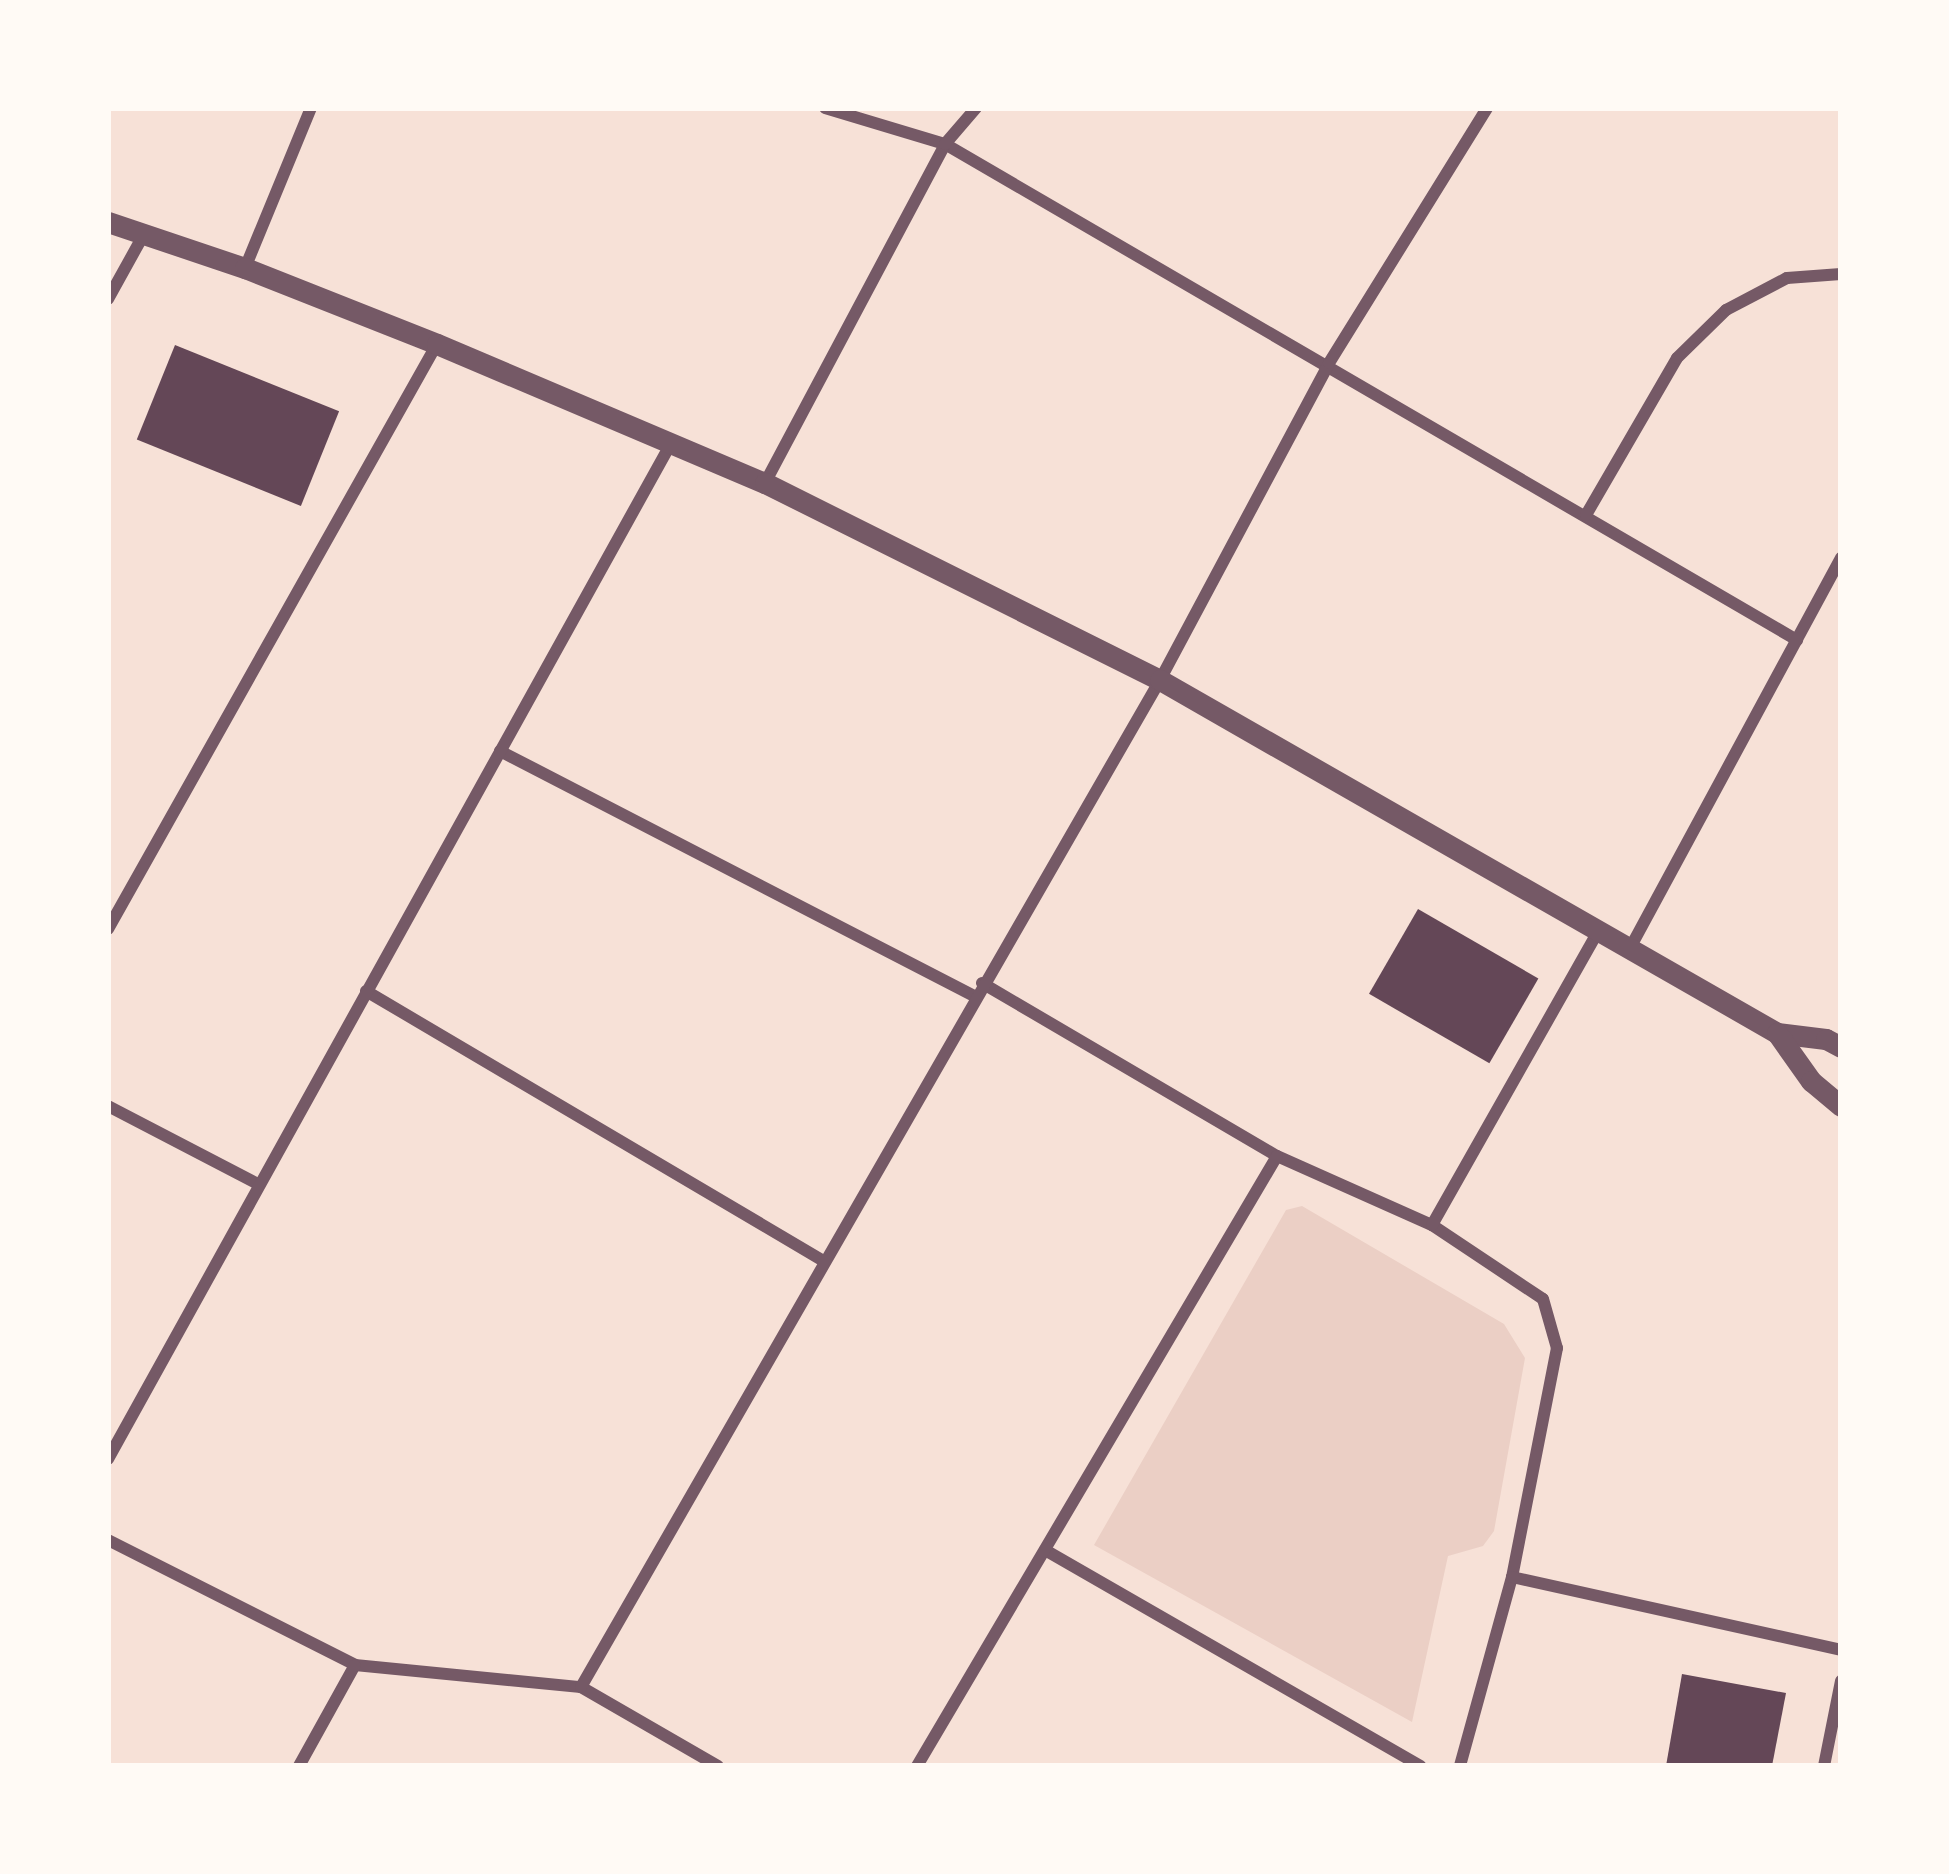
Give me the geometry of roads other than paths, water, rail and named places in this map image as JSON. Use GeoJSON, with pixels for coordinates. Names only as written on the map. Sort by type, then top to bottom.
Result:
{"type":"FeatureCollection","features":[{"type":"Feature","properties":{"kind":"street"},"geometry":{"type":"LineString","coordinates":[[245,268],[310,108]]}},
{"type":"Feature","properties":{"kind":"street"},"geometry":{"type":"LineString","coordinates":[[825,108],[946,144],[1329,363],[1797,640]]}},
{"type":"Feature","properties":{"kind":"street"},"geometry":{"type":"LineString","coordinates":[[765,483],[946,144],[976,108]]}},
{"type":"Feature","properties":{"kind":"street"},"geometry":{"type":"LineString","coordinates":[[581,1687],[822,1260],[1160,680],[1329,363],[1487,108]]}},
{"type":"Feature","properties":{"kind":"street"},"geometry":{"type":"LineString","coordinates":[[108,222],[245,268],[437,344],[765,483],[1160,680],[1777,1033],[1826,1039],[1841,1047]]}},
{"type":"Feature","properties":{"kind":"street"},"geometry":{"type":"LineString","coordinates":[[108,299],[145,234]]}},
{"type":"Feature","properties":{"kind":"street"},"geometry":{"type":"LineString","coordinates":[[1586,515],[1677,358],[1726,310],[1787,278],[1841,274]]}},
{"type":"Feature","properties":{"kind":"street"},"geometry":{"type":"LineString","coordinates":[[108,928],[437,344]]}},
{"type":"Feature","properties":{"kind":"street"},"geometry":{"type":"LineString","coordinates":[[108,1460],[670,445]]}},
{"type":"Feature","properties":{"kind":"street"},"geometry":{"type":"LineString","coordinates":[[1629,950],[1841,557]]}},
{"type":"Feature","properties":{"kind":"street"},"geometry":{"type":"LineString","coordinates":[[500,751],[978,990],[1277,1156],[1432,1225],[1543,1299],[1557,1348],[1512,1576],[1460,1766]]}},
{"type":"Feature","properties":{"kind":"street"},"geometry":{"type":"LineString","coordinates":[[1432,1225],[1598,932]]}},
{"type":"Feature","properties":{"kind":"street"},"geometry":{"type":"LineString","coordinates":[[366,991],[822,1260]]}},
{"type":"Feature","properties":{"kind":"street"},"geometry":{"type":"LineString","coordinates":[[1777,1033],[1811,1081],[1841,1106]]}},
{"type":"Feature","properties":{"kind":"street"},"geometry":{"type":"LineString","coordinates":[[108,1106],[258,1184]]}},
{"type":"Feature","properties":{"kind":"street"},"geometry":{"type":"LineString","coordinates":[[917,1766],[1277,1156]]}},
{"type":"Feature","properties":{"kind":"street"},"geometry":{"type":"LineString","coordinates":[[108,1540],[355,1664],[581,1687],[718,1766]]}},
{"type":"Feature","properties":{"kind":"street"},"geometry":{"type":"LineString","coordinates":[[1046,1550],[1420,1766]]}},
{"type":"Feature","properties":{"kind":"street"},"geometry":{"type":"LineString","coordinates":[[1512,1576],[1841,1650]]}},
{"type":"Feature","properties":{"kind":"street"},"geometry":{"type":"LineString","coordinates":[[299,1766],[355,1664]]}},
{"type":"Feature","properties":{"kind":"street"},"geometry":{"type":"LineString","coordinates":[[1824,1766],[1841,1681]]}}]}
